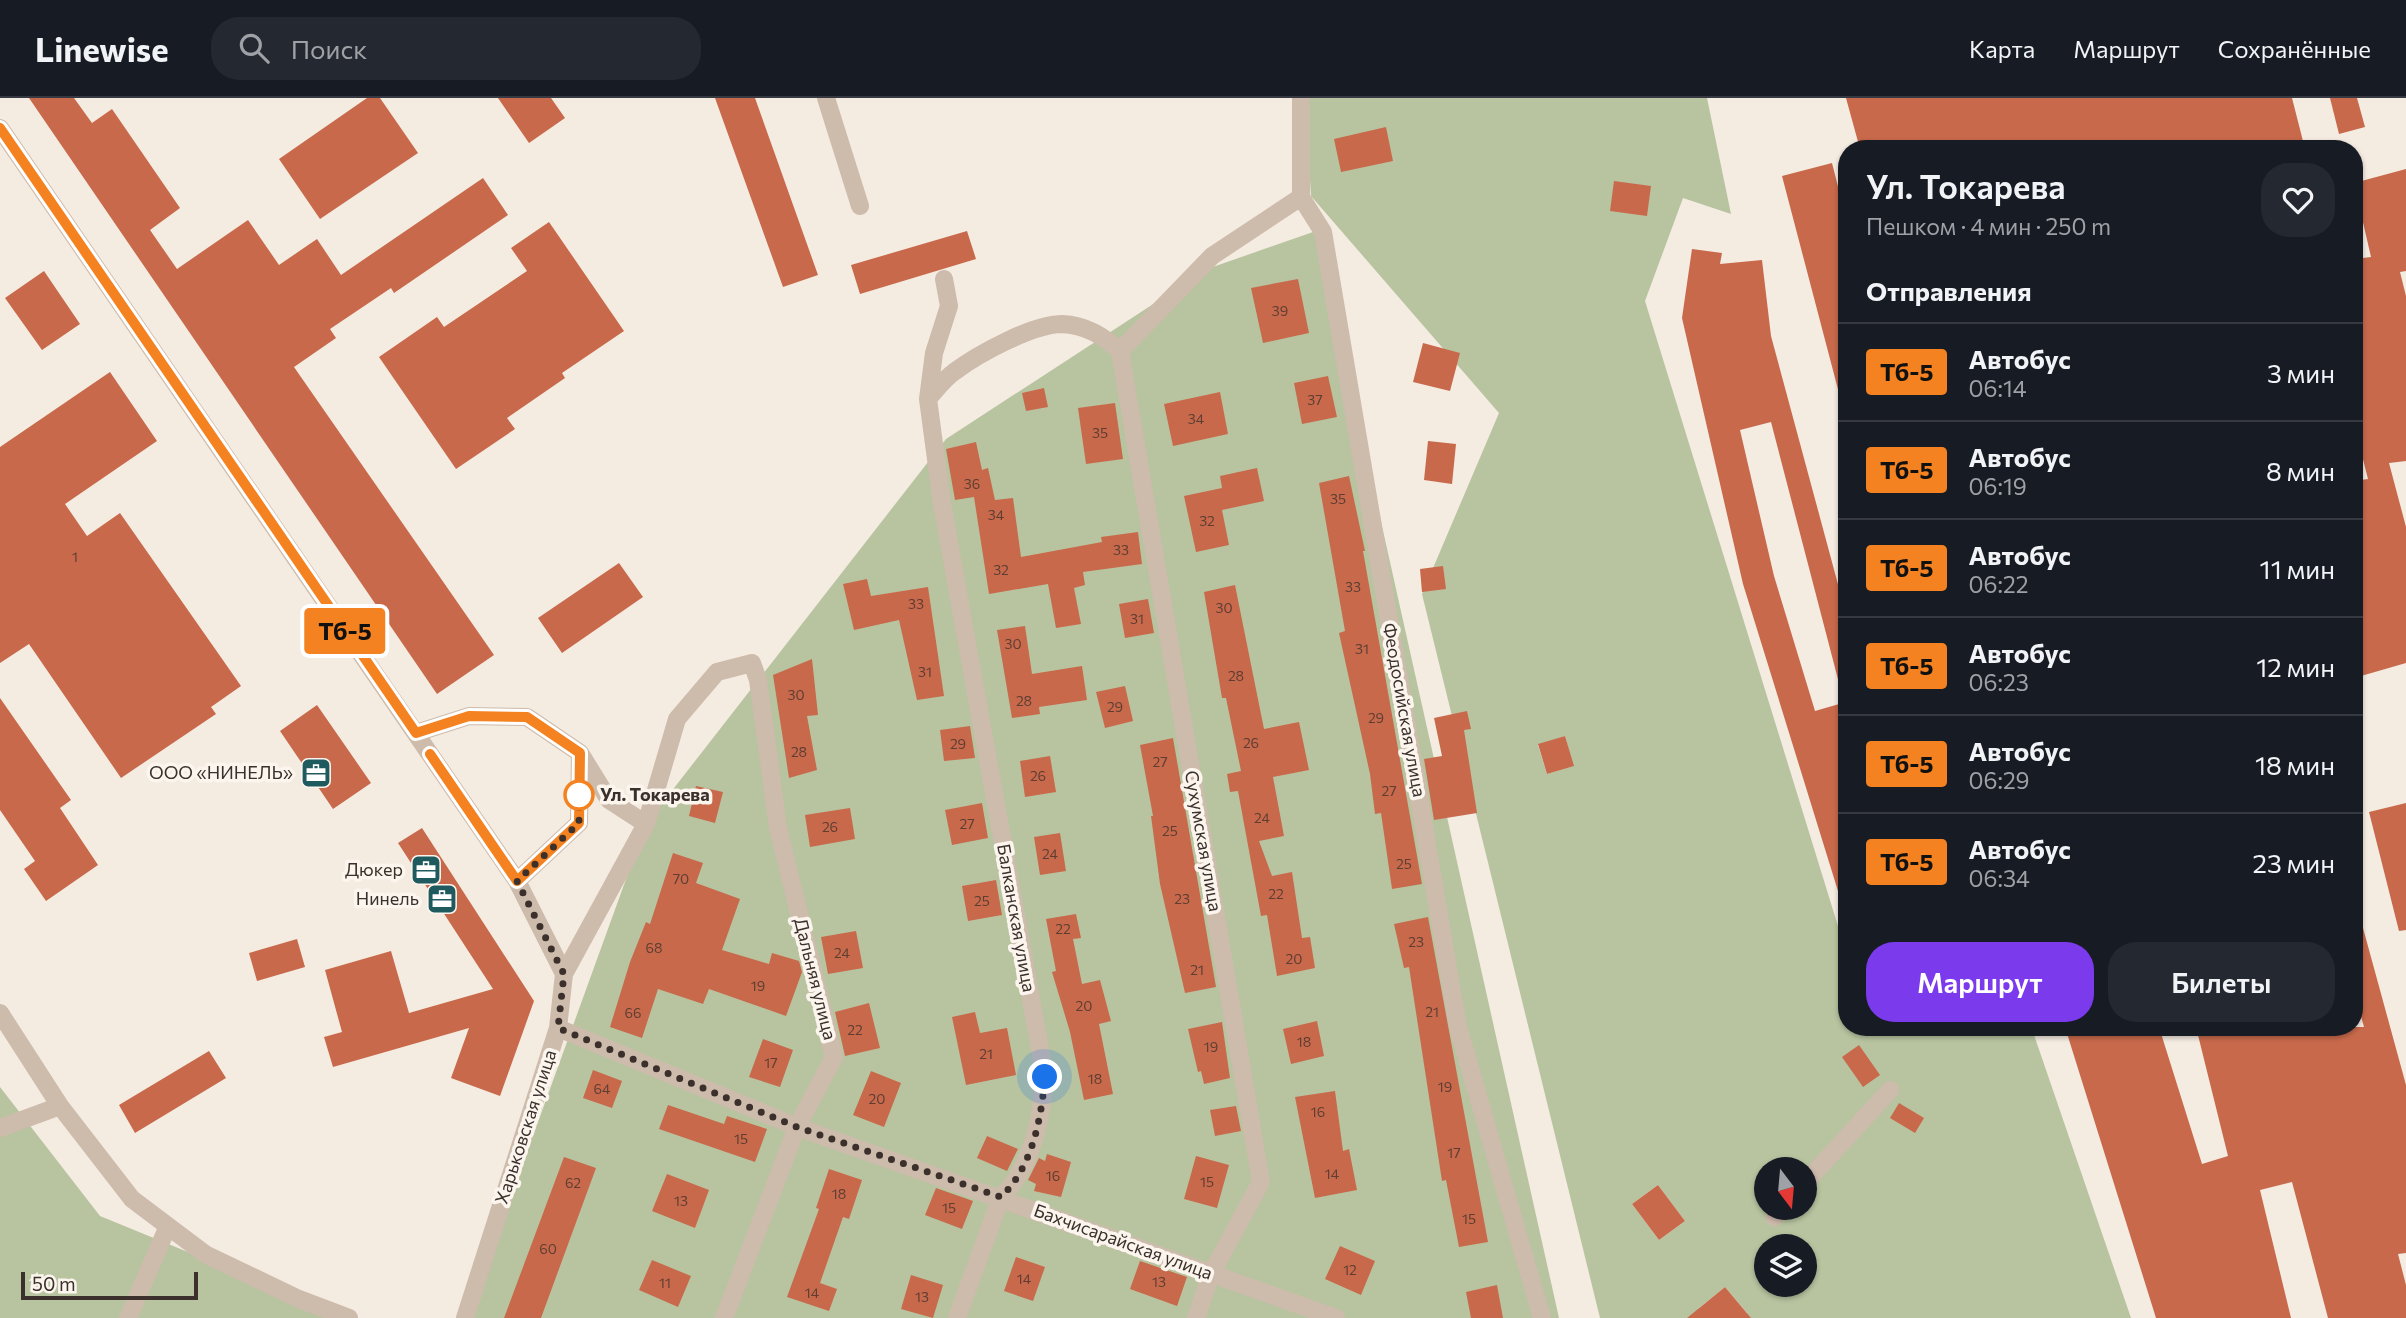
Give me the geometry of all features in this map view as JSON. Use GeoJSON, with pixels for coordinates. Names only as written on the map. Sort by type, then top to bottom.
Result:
{"type":"FeatureCollection","features":[{"type":"Feature","properties":{"kind":"street"},"geometry":{"type":"LineString","coordinates":[[826,98],[860,206]]}},
{"type":"Feature","properties":{"kind":"street"},"geometry":{"type":"LineString","coordinates":[[928,399],[953,372],[1040,327],[1062,324],[1084,327],[1103,337],[1120,351],[1212,256],[1301,197],[1301,98]]}},
{"type":"Feature","properties":{"kind":"street"},"geometry":{"type":"LineString","coordinates":[[0,128],[517,881],[564,974]]}},
{"type":"Feature","properties":{"kind":"street","name":"Феодосийская улица"},"geometry":{"type":"LineString","coordinates":[[1301,197],[1323,232],[1458,1027],[1542,1318]]}},
{"type":"Feature","properties":{"kind":"street","name":"Балканская улица"},"geometry":{"type":"LineString","coordinates":[[944,279],[949,306],[934,353],[928,399],[942,504],[1045,1077],[1040,1124],[1015,1183],[1001,1197],[957,1318]]}},
{"type":"Feature","properties":{"kind":"street","name":"Сухумская улица"},"geometry":{"type":"LineString","coordinates":[[1120,351],[1261,1182],[1211,1275],[1196,1318]]}},
{"type":"Feature","properties":{"kind":"street","name":"Харьковская улица"},"geometry":{"type":"LineString","coordinates":[[465,1318],[558,1028],[564,974],[646,824],[677,719],[717,672],[752,663]]}},
{"type":"Feature","properties":{"kind":"street","name":"Дальняя улица"},"geometry":{"type":"LineString","coordinates":[[724,1318],[797,1127],[834,1057],[778,828],[758,680],[752,663]]}},
{"type":"Feature","properties":{"kind":"street"},"geometry":{"type":"LineString","coordinates":[[416,733],[469,716],[527,717],[580,753],[609,800],[646,824]]}},
{"type":"Feature","properties":{"kind":"street"},"geometry":{"type":"LineString","coordinates":[[517,881],[579,823],[580,753]]}},
{"type":"Feature","properties":{"kind":"street"},"geometry":{"type":"LineString","coordinates":[[0,1013],[60,1106],[132,1199],[205,1254],[299,1300],[349,1318]]}},
{"type":"Feature","properties":{"kind":"street","name":"Бахчисарайская улица"},"geometry":{"type":"LineString","coordinates":[[558,1028],[797,1127],[1001,1197],[1336,1318]]}},
{"type":"Feature","properties":{"kind":"street"},"geometry":{"type":"LineString","coordinates":[[1817,1170],[1890,1090]]}},
{"type":"Feature","properties":{"kind":"street"},"geometry":{"type":"LineString","coordinates":[[0,1128],[60,1106]]}},
{"type":"Feature","properties":{"kind":"street"},"geometry":{"type":"LineString","coordinates":[[128,1318],[168,1226]]}},
{"type":"Feature","properties":{"kind":"green space"},"geometry":{"type":"Polygon","coordinates":[[[1305,98],[1707,98],[1731,214],[1683,198],[1645,301],[1838,926],[1838,1036],[2034,1036],[2131,1318],[1742,1318],[1747,1313],[1725,1287],[1699,1308],[1707,1318],[1600,1318],[1422,594],[1499,413],[1311,196],[1305,98]],[[1565,736],[1538,745],[1547,774],[1573,766],[1565,736]],[[1658,1185],[1632,1204],[1659,1240],[1685,1221],[1658,1185]]]}},
{"type":"Feature","properties":{"kind":"green space"},"geometry":{"type":"Polygon","coordinates":[[[1316,231],[1559,1318],[467,1318],[646,824],[946,439],[1207,269],[1316,231]]]}},
{"type":"Feature","properties":{"kind":"green space"},"geometry":{"type":"Polygon","coordinates":[[[0,1087],[100,1216],[349,1318],[0,1318],[0,1087]]]}},
{"type":"Feature","properties":{"kind":"building"},"geometry":{"type":"Polygon","coordinates":[[[29,98],[74,98],[92,123],[112,109],[180,208],[150,230],[177,269],[248,220],[279,265],[317,239],[341,275],[483,178],[508,215],[394,293],[391,288],[330,329],[336,338],[294,367],[494,655],[437,694],[29,98]]]}},
{"type":"Feature","properties":{"kind":"building"},"geometry":{"type":"Polygon","coordinates":[[[367,98],[380,98],[418,153],[320,219],[279,159],[367,98]]]}},
{"type":"Feature","properties":{"kind":"building"},"geometry":{"type":"Polygon","coordinates":[[[498,98],[551,98],[565,118],[529,143],[498,98]]]}},
{"type":"Feature","properties":{"kind":"building"},"geometry":{"type":"Polygon","coordinates":[[[715,98],[755,98],[818,275],[783,287],[715,98]]]}},
{"type":"Feature","properties":{"kind":"building"},"geometry":{"type":"Polygon","coordinates":[[[1846,98],[2292,98],[2303,140],[1858,140],[1846,98]]]}},
{"type":"Feature","properties":{"kind":"building"},"geometry":{"type":"Polygon","coordinates":[[[2330,98],[2357,98],[2365,127],[2339,134],[2330,98]]]}},
{"type":"Feature","properties":{"kind":"building"},"geometry":{"type":"Polygon","coordinates":[[[1386,127],[1393,161],[1341,172],[1334,139],[1386,127]]]}},
{"type":"Feature","properties":{"kind":"building"},"geometry":{"type":"Polygon","coordinates":[[[1832,163],[1838,187],[1838,389],[1782,176],[1832,163]]]}},
{"type":"Feature","properties":{"kind":"building"},"geometry":{"type":"Polygon","coordinates":[[[2406,169],[2406,271],[2400,272],[2406,296],[2406,461],[2389,463],[2406,527],[2406,663],[2363,675],[2363,480],[2368,479],[2363,459],[2363,258],[2371,257],[2363,222],[2363,181],[2406,169]]]}},
{"type":"Feature","properties":{"kind":"building"},"geometry":{"type":"Polygon","coordinates":[[[1614,181],[1651,186],[1647,216],[1610,211],[1614,181]]]}},
{"type":"Feature","properties":{"kind":"building"},"geometry":{"type":"Polygon","coordinates":[[[549,222],[624,331],[562,373],[565,378],[507,418],[515,429],[456,469],[379,357],[437,317],[444,327],[527,271],[511,248],[549,222]]]}},
{"type":"Feature","properties":{"kind":"building"},"geometry":{"type":"Polygon","coordinates":[[[967,231],[976,259],[860,294],[851,265],[967,231]]]}},
{"type":"Feature","properties":{"kind":"building"},"geometry":{"type":"Polygon","coordinates":[[[1692,249],[1722,253],[1720,264],[1762,260],[1771,336],[1838,584],[1838,679],[1771,422],[1740,430],[1774,576],[1815,711],[1838,704],[1838,891],[1743,584],[1682,318],[1692,249]]]}},
{"type":"Feature","properties":{"kind":"building"},"geometry":{"type":"Polygon","coordinates":[[[44,271],[80,324],[42,350],[5,298],[44,271]]]}},
{"type":"Feature","properties":{"kind":"building"},"geometry":{"type":"Polygon","coordinates":[[[1298,279],[1309,333],[1263,343],[1251,288],[1298,279]]]}},
{"type":"Feature","properties":{"kind":"building"},"geometry":{"type":"Polygon","coordinates":[[[1423,343],[1460,353],[1450,391],[1413,382],[1423,343]]]}},
{"type":"Feature","properties":{"kind":"building"},"geometry":{"type":"Polygon","coordinates":[[[110,372],[157,441],[65,504],[87,536],[120,513],[241,686],[211,707],[216,714],[121,778],[29,644],[0,663],[0,447],[110,372]]]}},
{"type":"Feature","properties":{"kind":"building"},"geometry":{"type":"Polygon","coordinates":[[[1328,376],[1337,417],[1302,424],[1294,383],[1328,376]]]}},
{"type":"Feature","properties":{"kind":"building"},"geometry":{"type":"Polygon","coordinates":[[[1044,388],[1048,407],[1026,411],[1022,393],[1044,388]]]}},
{"type":"Feature","properties":{"kind":"building"},"geometry":{"type":"Polygon","coordinates":[[[1220,392],[1228,434],[1173,446],[1164,404],[1220,392]]]}},
{"type":"Feature","properties":{"kind":"building"},"geometry":{"type":"Polygon","coordinates":[[[1115,403],[1123,459],[1086,464],[1078,408],[1115,403]]]}},
{"type":"Feature","properties":{"kind":"building"},"geometry":{"type":"Polygon","coordinates":[[[1428,441],[1456,444],[1452,484],[1424,480],[1428,441]]]}},
{"type":"Feature","properties":{"kind":"building"},"geometry":{"type":"Polygon","coordinates":[[[976,442],[982,470],[988,468],[995,500],[1013,498],[1021,557],[1102,542],[1101,537],[1138,532],[1142,564],[1083,572],[1085,585],[1074,588],[1081,624],[1056,628],[1048,584],[989,594],[974,497],[955,500],[946,449],[976,442]]]}},
{"type":"Feature","properties":{"kind":"building"},"geometry":{"type":"Polygon","coordinates":[[[1257,468],[1264,501],[1222,510],[1229,545],[1196,552],[1184,496],[1222,488],[1220,476],[1257,468]]]}},
{"type":"Feature","properties":{"kind":"building"},"geometry":{"type":"Polygon","coordinates":[[[1349,476],[1365,551],[1422,884],[1392,889],[1381,813],[1375,814],[1370,774],[1339,633],[1345,631],[1319,483],[1349,476]]]}},
{"type":"Feature","properties":{"kind":"building"},"geometry":{"type":"Polygon","coordinates":[[[619,563],[643,597],[562,653],[538,618],[619,563]]]}},
{"type":"Feature","properties":{"kind":"building"},"geometry":{"type":"Polygon","coordinates":[[[1443,566],[1446,589],[1422,592],[1420,569],[1443,566]]]}},
{"type":"Feature","properties":{"kind":"building"},"geometry":{"type":"Polygon","coordinates":[[[867,579],[871,596],[928,587],[944,696],[917,700],[899,620],[854,630],[843,584],[867,579]]]}},
{"type":"Feature","properties":{"kind":"building"},"geometry":{"type":"Polygon","coordinates":[[[1235,585],[1264,729],[1299,722],[1309,770],[1273,777],[1284,836],[1259,841],[1272,876],[1292,872],[1302,938],[1310,937],[1315,968],[1277,976],[1267,915],[1261,916],[1238,791],[1230,792],[1227,774],[1241,771],[1226,698],[1222,698],[1204,592],[1235,585]]]}},
{"type":"Feature","properties":{"kind":"building"},"geometry":{"type":"Polygon","coordinates":[[[1148,599],[1154,633],[1125,638],[1119,604],[1148,599]]]}},
{"type":"Feature","properties":{"kind":"building"},"geometry":{"type":"Polygon","coordinates":[[[1025,626],[1032,674],[1082,666],[1087,700],[1039,707],[1040,714],[1012,718],[997,630],[1025,626]]]}},
{"type":"Feature","properties":{"kind":"building"},"geometry":{"type":"Polygon","coordinates":[[[812,659],[818,715],[807,716],[817,770],[789,778],[773,675],[812,659]]]}},
{"type":"Feature","properties":{"kind":"building"},"geometry":{"type":"Polygon","coordinates":[[[1125,686],[1133,721],[1105,728],[1096,692],[1125,686]]]}},
{"type":"Feature","properties":{"kind":"building"},"geometry":{"type":"Polygon","coordinates":[[[0,698],[71,800],[60,808],[98,865],[46,901],[24,869],[35,861],[0,810],[0,698]]]}},
{"type":"Feature","properties":{"kind":"building"},"geometry":{"type":"Polygon","coordinates":[[[317,705],[371,783],[333,809],[280,731],[317,705]]]}},
{"type":"Feature","properties":{"kind":"building"},"geometry":{"type":"Polygon","coordinates":[[[1467,711],[1471,729],[1464,730],[1477,813],[1434,820],[1424,759],[1442,756],[1434,718],[1467,711]]]}},
{"type":"Feature","properties":{"kind":"building"},"geometry":{"type":"Polygon","coordinates":[[[970,726],[975,758],[944,761],[940,730],[970,726]]]}},
{"type":"Feature","properties":{"kind":"building"},"geometry":{"type":"Polygon","coordinates":[[[1565,736],[1574,766],[1547,774],[1538,744],[1565,736]]]}},
{"type":"Feature","properties":{"kind":"building"},"geometry":{"type":"Polygon","coordinates":[[[1173,738],[1216,987],[1185,993],[1160,884],[1153,816],[1140,745],[1173,738]]]}},
{"type":"Feature","properties":{"kind":"building"},"geometry":{"type":"Polygon","coordinates":[[[1050,756],[1056,792],[1025,797],[1020,761],[1050,756]]]}},
{"type":"Feature","properties":{"kind":"building"},"geometry":{"type":"Polygon","coordinates":[[[696,786],[723,792],[715,823],[689,816],[696,786]]]}},
{"type":"Feature","properties":{"kind":"building"},"geometry":{"type":"Polygon","coordinates":[[[982,803],[988,838],[952,845],[945,810],[982,803]]]}},
{"type":"Feature","properties":{"kind":"building"},"geometry":{"type":"Polygon","coordinates":[[[2406,803],[2406,930],[2399,931],[2369,812],[2406,803]]]}},
{"type":"Feature","properties":{"kind":"building"},"geometry":{"type":"Polygon","coordinates":[[[850,808],[855,839],[810,847],[805,815],[850,808]]]}},
{"type":"Feature","properties":{"kind":"building"},"geometry":{"type":"Polygon","coordinates":[[[422,828],[534,1001],[500,1096],[451,1078],[469,1028],[333,1067],[324,1037],[342,1032],[325,970],[391,951],[409,1013],[493,989],[398,843],[422,828]]]}},
{"type":"Feature","properties":{"kind":"building"},"geometry":{"type":"Polygon","coordinates":[[[1060,833],[1066,871],[1040,875],[1034,837],[1060,833]]]}},
{"type":"Feature","properties":{"kind":"building"},"geometry":{"type":"Polygon","coordinates":[[[673,853],[703,863],[696,883],[740,899],[722,950],[769,964],[772,953],[799,961],[802,972],[786,1016],[709,989],[703,1004],[658,989],[642,1038],[610,1027],[630,962],[646,922],[650,924],[673,853]]]}},
{"type":"Feature","properties":{"kind":"building"},"geometry":{"type":"Polygon","coordinates":[[[996,880],[1002,915],[968,921],[962,886],[996,880]]]}},
{"type":"Feature","properties":{"kind":"building"},"geometry":{"type":"Polygon","coordinates":[[[1076,914],[1081,938],[1073,939],[1082,984],[1100,980],[1111,1021],[1099,1024],[1113,1094],[1084,1100],[1070,1032],[1052,972],[1056,971],[1046,919],[1076,914]]]}},
{"type":"Feature","properties":{"kind":"building"},"geometry":{"type":"Polygon","coordinates":[[[1428,917],[1488,1242],[1459,1247],[1446,1180],[1442,1181],[1409,967],[1404,968],[1394,924],[1428,917]]]}},
{"type":"Feature","properties":{"kind":"building"},"geometry":{"type":"Polygon","coordinates":[[[2363,928],[2406,1085],[2406,1253],[2398,1254],[2406,1285],[2406,1318],[2328,1318],[2292,1182],[2260,1190],[2291,1318],[2156,1318],[2068,1036],[2162,1036],[2202,1164],[2228,1156],[2198,1036],[2363,1036],[2363,928]]]}},
{"type":"Feature","properties":{"kind":"building"},"geometry":{"type":"Polygon","coordinates":[[[856,931],[863,968],[828,974],[821,937],[856,931]]]}},
{"type":"Feature","properties":{"kind":"building"},"geometry":{"type":"Polygon","coordinates":[[[297,939],[305,967],[257,981],[249,953],[297,939]]]}},
{"type":"Feature","properties":{"kind":"building"},"geometry":{"type":"Polygon","coordinates":[[[869,1003],[880,1048],[845,1056],[835,1012],[869,1003]]]}},
{"type":"Feature","properties":{"kind":"building"},"geometry":{"type":"Polygon","coordinates":[[[975,1012],[980,1033],[1007,1028],[1016,1075],[966,1085],[952,1017],[975,1012]]]}},
{"type":"Feature","properties":{"kind":"building"},"geometry":{"type":"Polygon","coordinates":[[[1317,1021],[1324,1056],[1291,1064],[1283,1029],[1317,1021]]]}},
{"type":"Feature","properties":{"kind":"building"},"geometry":{"type":"Polygon","coordinates":[[[1222,1022],[1230,1078],[1204,1084],[1201,1071],[1198,1072],[1188,1029],[1222,1022]]]}},
{"type":"Feature","properties":{"kind":"building"},"geometry":{"type":"Polygon","coordinates":[[[763,1039],[793,1050],[780,1087],[749,1077],[763,1039]]]}},
{"type":"Feature","properties":{"kind":"building"},"geometry":{"type":"Polygon","coordinates":[[[1859,1045],[1880,1075],[1863,1087],[1842,1057],[1859,1045]]]}},
{"type":"Feature","properties":{"kind":"building"},"geometry":{"type":"Polygon","coordinates":[[[209,1051],[226,1078],[135,1133],[119,1105],[209,1051]]]}},
{"type":"Feature","properties":{"kind":"building"},"geometry":{"type":"Polygon","coordinates":[[[593,1070],[622,1081],[612,1108],[583,1098],[593,1070]]]}},
{"type":"Feature","properties":{"kind":"building"},"geometry":{"type":"Polygon","coordinates":[[[871,1071],[901,1083],[884,1127],[853,1115],[871,1071]]]}},
{"type":"Feature","properties":{"kind":"building"},"geometry":{"type":"Polygon","coordinates":[[[1335,1091],[1343,1151],[1349,1149],[1357,1190],[1315,1198],[1295,1097],[1335,1091]]]}},
{"type":"Feature","properties":{"kind":"building"},"geometry":{"type":"Polygon","coordinates":[[[1899,1103],[1924,1118],[1915,1133],[1890,1118],[1899,1103]]]}},
{"type":"Feature","properties":{"kind":"building"},"geometry":{"type":"Polygon","coordinates":[[[668,1105],[724,1124],[727,1116],[767,1129],[755,1162],[659,1129],[668,1105]]]}},
{"type":"Feature","properties":{"kind":"building"},"geometry":{"type":"Polygon","coordinates":[[[1236,1106],[1241,1131],[1215,1136],[1210,1110],[1236,1106]]]}},
{"type":"Feature","properties":{"kind":"building"},"geometry":{"type":"Polygon","coordinates":[[[987,1136],[1018,1149],[1007,1171],[977,1158],[987,1136]]]}},
{"type":"Feature","properties":{"kind":"building"},"geometry":{"type":"Polygon","coordinates":[[[1047,1154],[1071,1162],[1061,1197],[1034,1191],[1036,1184],[1028,1180],[1039,1158],[1045,1161],[1047,1154]]]}},
{"type":"Feature","properties":{"kind":"building"},"geometry":{"type":"Polygon","coordinates":[[[1196,1156],[1229,1165],[1217,1208],[1184,1199],[1196,1156]]]}},
{"type":"Feature","properties":{"kind":"building"},"geometry":{"type":"Polygon","coordinates":[[[564,1157],[596,1168],[541,1318],[504,1318],[564,1157]]]}},
{"type":"Feature","properties":{"kind":"building"},"geometry":{"type":"Polygon","coordinates":[[[829,1169],[862,1180],[849,1219],[843,1217],[820,1283],[837,1289],[829,1311],[787,1297],[819,1209],[816,1208],[829,1169]]]}},
{"type":"Feature","properties":{"kind":"building"},"geometry":{"type":"Polygon","coordinates":[[[667,1174],[709,1190],[695,1228],[652,1211],[667,1174]]]}},
{"type":"Feature","properties":{"kind":"building"},"geometry":{"type":"Polygon","coordinates":[[[1658,1185],[1685,1221],[1659,1240],[1632,1204],[1658,1185]]]}},
{"type":"Feature","properties":{"kind":"building"},"geometry":{"type":"Polygon","coordinates":[[[936,1188],[973,1201],[962,1229],[925,1215],[936,1188]]]}},
{"type":"Feature","properties":{"kind":"building"},"geometry":{"type":"Polygon","coordinates":[[[1340,1246],[1375,1261],[1361,1295],[1325,1279],[1340,1246]]]}},
{"type":"Feature","properties":{"kind":"building"},"geometry":{"type":"Polygon","coordinates":[[[1016,1257],[1045,1267],[1033,1301],[1004,1291],[1016,1257]]]}},
{"type":"Feature","properties":{"kind":"building"},"geometry":{"type":"Polygon","coordinates":[[[652,1260],[691,1276],[678,1307],[639,1290],[652,1260]]]}},
{"type":"Feature","properties":{"kind":"building"},"geometry":{"type":"Polygon","coordinates":[[[1140,1261],[1187,1277],[1177,1306],[1130,1289],[1140,1261]]]}},
{"type":"Feature","properties":{"kind":"building"},"geometry":{"type":"Polygon","coordinates":[[[911,1275],[943,1285],[933,1318],[901,1309],[911,1275]]]}},
{"type":"Feature","properties":{"kind":"building"},"geometry":{"type":"Polygon","coordinates":[[[1497,1285],[1503,1318],[1471,1318],[1466,1292],[1497,1285]]]}},
{"type":"Feature","properties":{"kind":"building"},"geometry":{"type":"Polygon","coordinates":[[[1725,1287],[1751,1318],[1687,1318],[1725,1287]]]}},
{"type":"Feature","properties":{"kind":"bus line","name":"Тб-5"},"geometry":{"type":"LineString","coordinates":[[0,128],[416,733],[469,716],[527,717],[580,753],[579,823],[517,881],[430,754]]}},
{"type":"Feature","properties":{"kind":"place","name":"ООО «НИНЕЛЬ»"},"geometry":{"type":"Point","coordinates":[316,773]}},
{"type":"Feature","properties":{"kind":"place","name":"Ул. Токарева"},"geometry":{"type":"Point","coordinates":[579,795]}},
{"type":"Feature","properties":{"kind":"place","name":"Дюкер"},"geometry":{"type":"Point","coordinates":[426,870]}},
{"type":"Feature","properties":{"kind":"place","name":"Нинель"},"geometry":{"type":"Point","coordinates":[442,899]}},
{"type":"Feature","properties":{"kind":"route"},"geometry":{"type":"LineString","coordinates":[[579,795],[579,823],[517,881],[564,974],[558,1028],[797,1127],[1001,1197],[1015,1183],[1040,1124],[1045,1077]]}}]}
